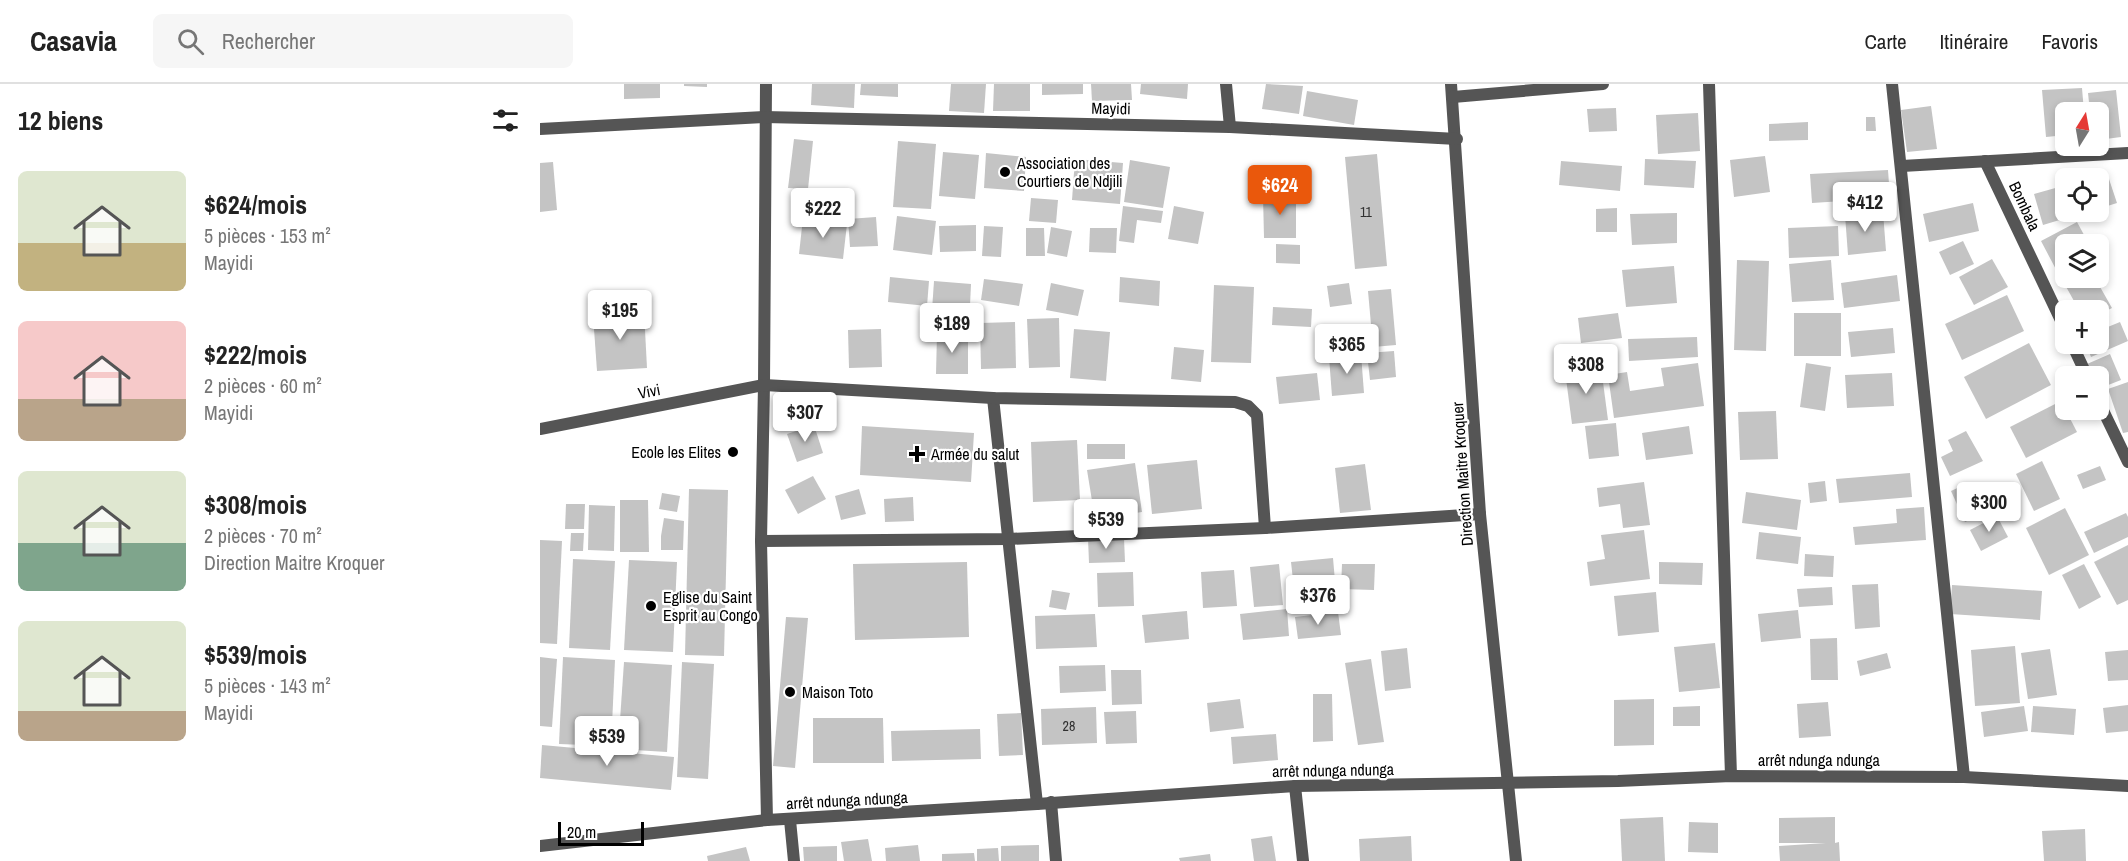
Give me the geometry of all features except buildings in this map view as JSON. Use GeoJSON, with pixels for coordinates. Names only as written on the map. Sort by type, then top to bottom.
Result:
{"type":"FeatureCollection","features":[{"type":"Feature","properties":{"kind":"street"},"geometry":{"type":"LineString","coordinates":[[766,84],[761,542],[768,820]]}},
{"type":"Feature","properties":{"kind":"street"},"geometry":{"type":"LineString","coordinates":[[1226,84],[1230,127]]}},
{"type":"Feature","properties":{"kind":"street","name":"Direction Maitre Kroquer"},"geometry":{"type":"LineString","coordinates":[[1452,84],[1480,514],[1516,861]]}},
{"type":"Feature","properties":{"kind":"street"},"geometry":{"type":"LineString","coordinates":[[1453,98],[1603,84]]}},
{"type":"Feature","properties":{"kind":"street"},"geometry":{"type":"LineString","coordinates":[[1709,84],[1731,776]]}},
{"type":"Feature","properties":{"kind":"street"},"geometry":{"type":"LineString","coordinates":[[1892,84],[1964,777]]}},
{"type":"Feature","properties":{"kind":"street"},"geometry":{"type":"LineString","coordinates":[[540,129],[764,117]]}},
{"type":"Feature","properties":{"kind":"street","name":"Mayidi"},"geometry":{"type":"LineString","coordinates":[[764,117],[1230,127],[1457,139]]}},
{"type":"Feature","properties":{"kind":"street"},"geometry":{"type":"LineString","coordinates":[[1902,166],[2128,153]]}},
{"type":"Feature","properties":{"kind":"street","name":"Bombala"},"geometry":{"type":"LineString","coordinates":[[1985,161],[2055,308]]}},
{"type":"Feature","properties":{"kind":"street"},"geometry":{"type":"LineString","coordinates":[[764,386],[993,398],[1221,401],[1248,406],[1257,415],[1259,429],[1264,528]]}},
{"type":"Feature","properties":{"kind":"street","name":"Vivi"},"geometry":{"type":"LineString","coordinates":[[540,429],[764,386]]}},
{"type":"Feature","properties":{"kind":"street"},"geometry":{"type":"LineString","coordinates":[[993,398],[1037,804]]}},
{"type":"Feature","properties":{"kind":"street"},"geometry":{"type":"LineString","coordinates":[[2108,420],[2128,462]]}},
{"type":"Feature","properties":{"kind":"street"},"geometry":{"type":"LineString","coordinates":[[761,542],[1008,539],[1264,528],[1480,514]]}},
{"type":"Feature","properties":{"kind":"street","name":"arrêt ndunga ndunga"},"geometry":{"type":"LineString","coordinates":[[540,846],[768,820],[1295,786],[1618,781],[1731,776],[1964,777],[2128,786]]}},
{"type":"Feature","properties":{"kind":"street"},"geometry":{"type":"LineString","coordinates":[[1295,786],[1303,861]]}},
{"type":"Feature","properties":{"kind":"street"},"geometry":{"type":"LineString","coordinates":[[1051,802],[1056,861]]}},
{"type":"Feature","properties":{"kind":"street"},"geometry":{"type":"LineString","coordinates":[[790,820],[794,861]]}},
{"type":"Feature","properties":{"kind":"place","name":"Association des Courtiers de Ndjili"},"geometry":{"type":"Point","coordinates":[1005,172]}},
{"type":"Feature","properties":{"kind":"place","name":"Ecole les Elites"},"geometry":{"type":"Point","coordinates":[733,452]}},
{"type":"Feature","properties":{"kind":"place","name":"Armée du salut"},"geometry":{"type":"Point","coordinates":[917,454]}},
{"type":"Feature","properties":{"kind":"place","name":"Eglise du Saint Esprit au Congo"},"geometry":{"type":"Point","coordinates":[651,606]}},
{"type":"Feature","properties":{"kind":"place","name":"Maison Toto"},"geometry":{"type":"Point","coordinates":[790,692]}}]}
